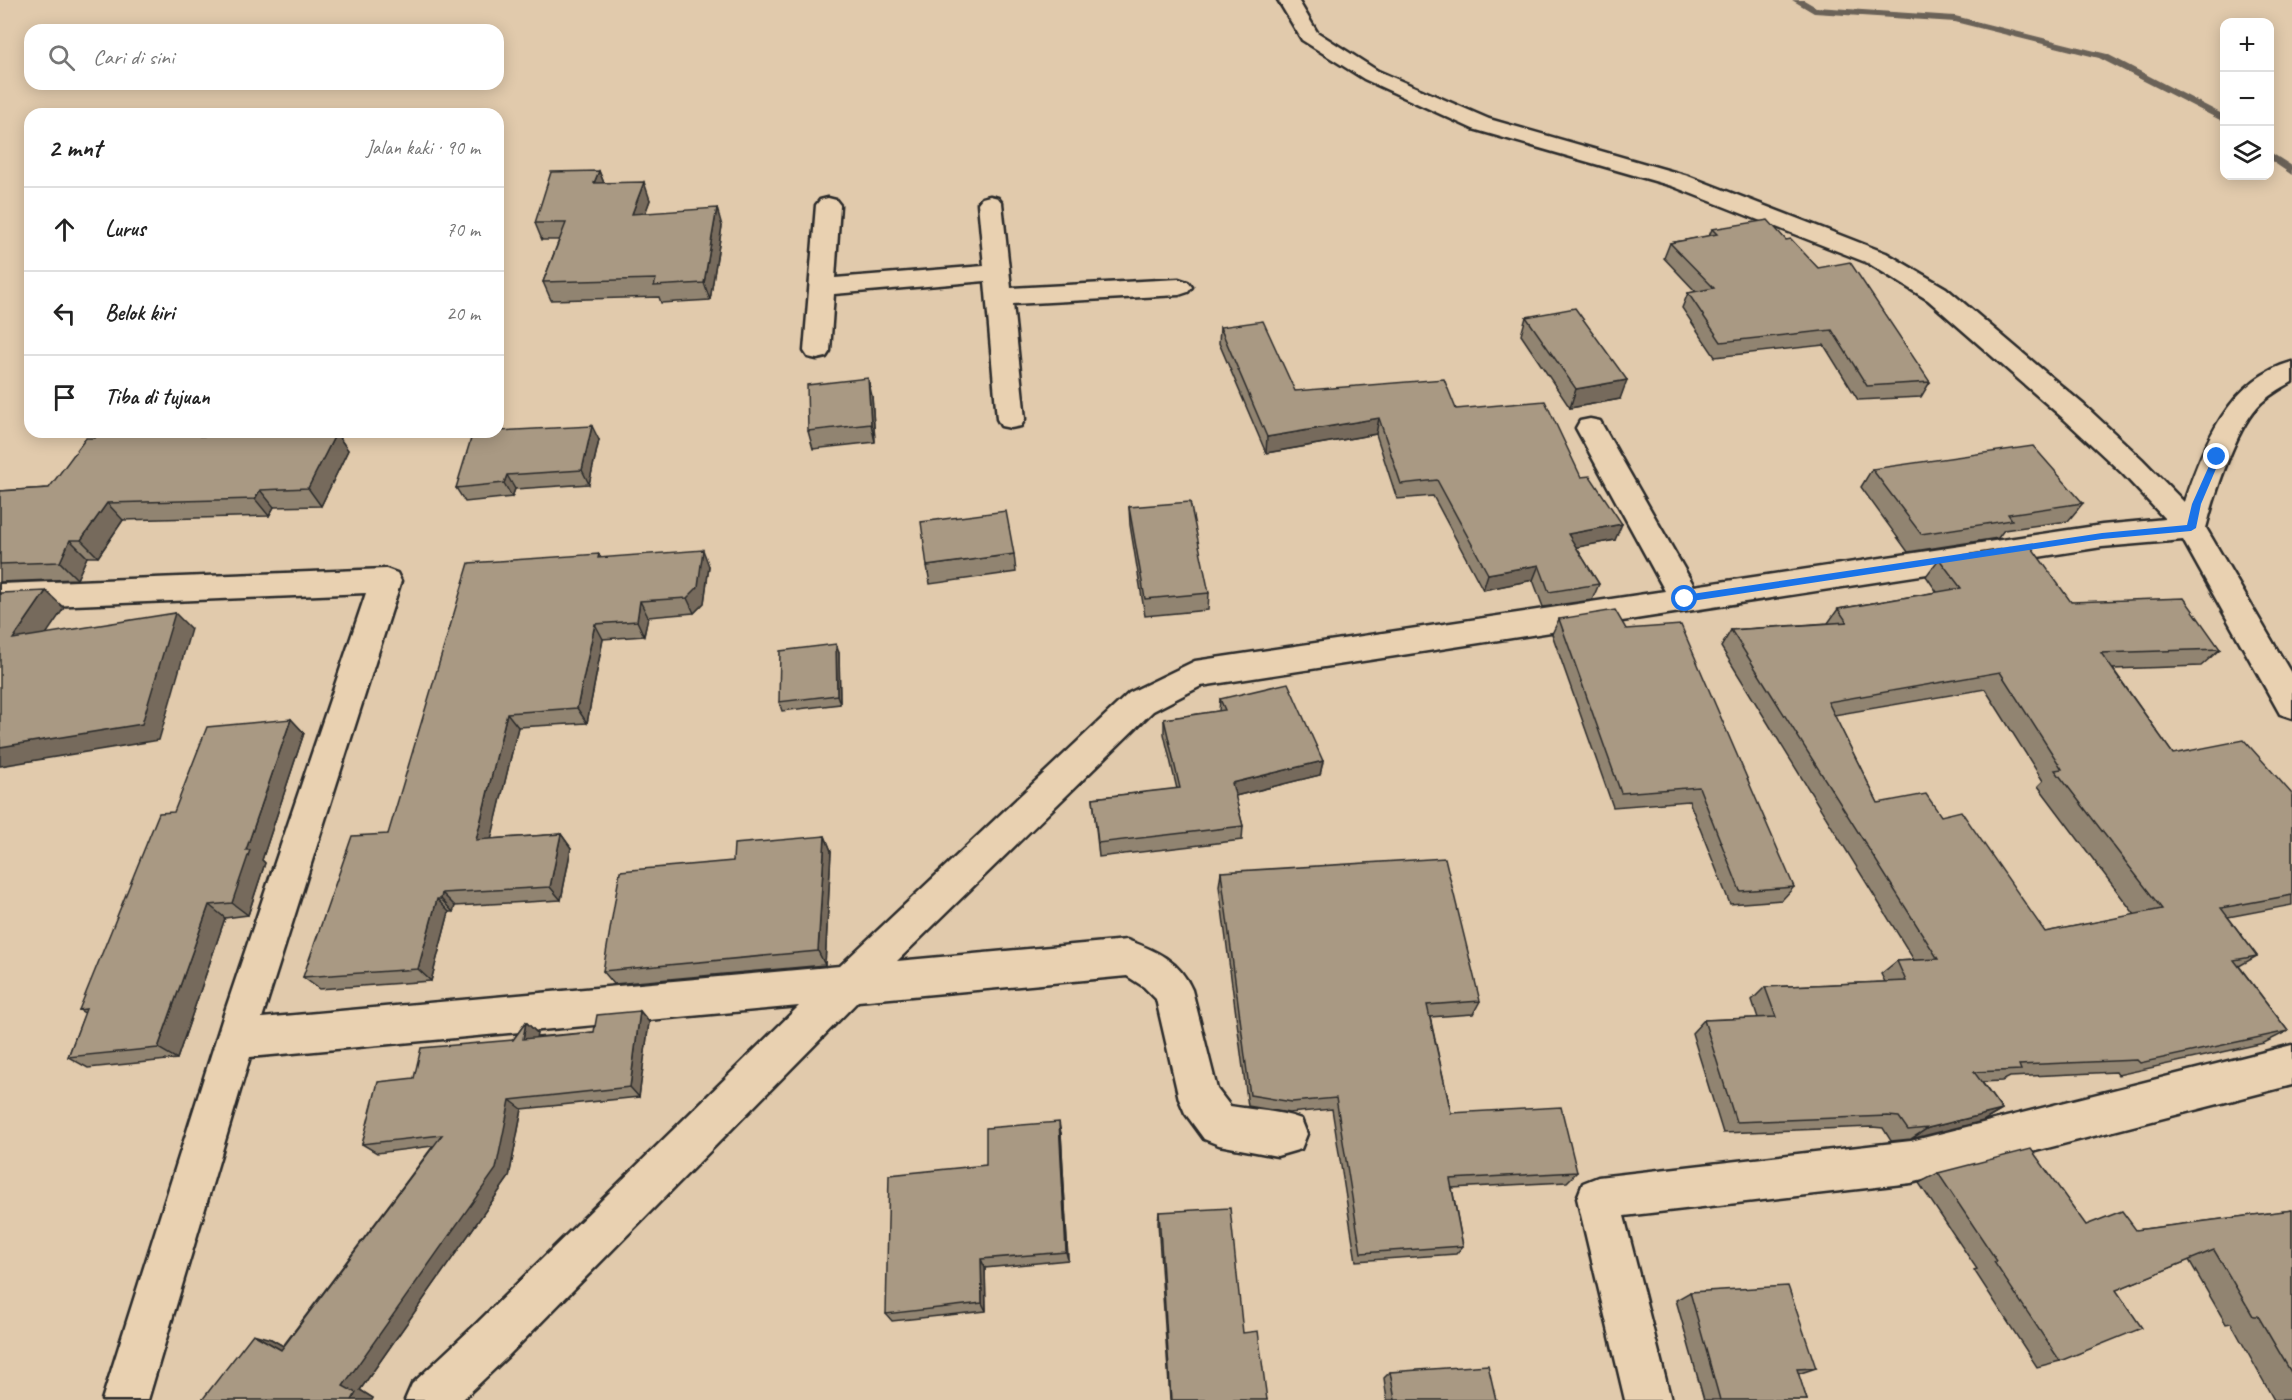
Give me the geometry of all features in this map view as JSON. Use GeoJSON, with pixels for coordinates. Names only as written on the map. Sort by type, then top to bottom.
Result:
{"type":"FeatureCollection","features":[{"type":"Feature","properties":{"kind":"street"},"geometry":{"type":"LineString","coordinates":[[1288,0],[1309,36],[1371,75],[1481,124],[1680,181],[1877,258],[1937,294],[2132,466],[2191,528],[2292,705]]}},
{"type":"Feature","properties":{"kind":"street"},"geometry":{"type":"LineString","coordinates":[[990,203],[1011,419]]}},
{"type":"Feature","properties":{"kind":"street"},"geometry":{"type":"LineString","coordinates":[[817,351],[828,205]]}},
{"type":"Feature","properties":{"kind":"street"},"geometry":{"type":"LineString","coordinates":[[822,287],[997,285],[1179,287]]}},
{"type":"Feature","properties":{"kind":"street"},"geometry":{"type":"LineString","coordinates":[[2191,528],[2200,495],[2228,432],[2246,402],[2267,384],[2292,371]]}},
{"type":"Feature","properties":{"kind":"street"},"geometry":{"type":"LineString","coordinates":[[1590,429],[1685,599]]}},
{"type":"Feature","properties":{"kind":"street"},"geometry":{"type":"LineString","coordinates":[[428,1400],[490,1342],[848,984],[1141,702],[1195,674],[2102,536],[2191,528]]}},
{"type":"Feature","properties":{"kind":"street"},"geometry":{"type":"LineString","coordinates":[[0,596],[386,580],[236,1038],[125,1400]]}},
{"type":"Feature","properties":{"kind":"street"},"geometry":{"type":"LineString","coordinates":[[236,1038],[1126,958],[1142,963],[1158,974],[1173,990],[1199,1098],[1219,1124],[1277,1135],[1286,1134]]}},
{"type":"Feature","properties":{"kind":"street"},"geometry":{"type":"LineString","coordinates":[[1648,1400],[1598,1198],[1911,1162],[2292,1065]]}},
{"type":"Feature","properties":{"kind":"building"},"geometry":{"type":"Polygon","coordinates":[[[599,171],[594,183],[644,182],[632,214],[717,208],[704,283],[654,286],[656,279],[543,282],[566,223],[535,223],[551,172],[599,171]]]}},
{"type":"Feature","properties":{"kind":"building"},"geometry":{"type":"Polygon","coordinates":[[[1768,220],[1786,240],[1791,239],[1818,268],[1850,262],[1930,382],[1867,386],[1832,330],[1721,342],[1688,293],[1714,288],[1670,243],[1717,234],[1712,229],[1768,220]]]}},
{"type":"Feature","properties":{"kind":"building"},"geometry":{"type":"Polygon","coordinates":[[[1575,308],[1627,380],[1576,389],[1526,317],[1575,308]]]}},
{"type":"Feature","properties":{"kind":"building"},"geometry":{"type":"Polygon","coordinates":[[[1263,321],[1295,391],[1444,379],[1456,409],[1545,401],[1581,477],[1590,476],[1622,524],[1568,534],[1599,584],[1549,592],[1539,565],[1488,574],[1437,480],[1401,484],[1379,418],[1267,437],[1220,327],[1263,321]]]}},
{"type":"Feature","properties":{"kind":"building"},"geometry":{"type":"Polygon","coordinates":[[[868,378],[871,424],[808,431],[807,385],[868,378]]]}},
{"type":"Feature","properties":{"kind":"building"},"geometry":{"type":"Polygon","coordinates":[[[592,426],[582,470],[507,475],[504,483],[456,488],[471,438],[504,438],[504,431],[592,426]]]}},
{"type":"Feature","properties":{"kind":"building"},"geometry":{"type":"Polygon","coordinates":[[[86,438],[333,438],[308,488],[260,490],[255,499],[107,503],[81,540],[70,540],[60,562],[0,564],[0,491],[49,488],[86,438]]]}},
{"type":"Feature","properties":{"kind":"building"},"geometry":{"type":"Polygon","coordinates":[[[2033,446],[2083,503],[2008,514],[2012,520],[1921,534],[1872,469],[2033,446]]]}},
{"type":"Feature","properties":{"kind":"building"},"geometry":{"type":"Polygon","coordinates":[[[1190,502],[1209,593],[1145,599],[1129,507],[1190,502]]]}},
{"type":"Feature","properties":{"kind":"building"},"geometry":{"type":"Polygon","coordinates":[[[1006,511],[1014,554],[927,566],[921,522],[1006,511]]]}},
{"type":"Feature","properties":{"kind":"building"},"geometry":{"type":"Polygon","coordinates":[[[2030,545],[2071,602],[2184,598],[2220,649],[2101,653],[2173,754],[2244,740],[2292,794],[2292,895],[2221,908],[2257,956],[2234,960],[2288,1031],[2140,1063],[2137,1060],[2019,1065],[2021,1070],[1974,1072],[2002,1110],[1928,1128],[1908,1130],[1899,1117],[1888,1116],[1736,1122],[1704,1020],[1776,1017],[1765,987],[1906,981],[1897,961],[1938,959],[1731,630],[1847,622],[1838,609],[1961,588],[1939,559],[2030,545]],[[2000,672],[1828,702],[1878,803],[1926,794],[1941,816],[1961,811],[2045,932],[2162,909],[2055,770],[2062,769],[2000,672]]]}},
{"type":"Feature","properties":{"kind":"building"},"geometry":{"type":"Polygon","coordinates":[[[703,550],[698,587],[687,598],[640,601],[637,621],[595,624],[577,708],[507,713],[476,840],[561,834],[550,887],[442,893],[441,899],[437,899],[418,969],[303,977],[352,836],[388,834],[469,563],[599,554],[598,558],[703,550]]]}},
{"type":"Feature","properties":{"kind":"building"},"geometry":{"type":"Polygon","coordinates":[[[46,591],[13,639],[175,613],[142,724],[0,747],[0,593],[46,591]]]}},
{"type":"Feature","properties":{"kind":"building"},"geometry":{"type":"Polygon","coordinates":[[[1615,610],[1626,629],[1681,625],[1794,887],[1740,891],[1699,787],[1621,793],[1559,619],[1615,610]]]}},
{"type":"Feature","properties":{"kind":"building"},"geometry":{"type":"Polygon","coordinates":[[[836,644],[837,695],[779,702],[780,651],[836,644]]]}},
{"type":"Feature","properties":{"kind":"building"},"geometry":{"type":"Polygon","coordinates":[[[1288,683],[1323,761],[1232,783],[1243,826],[1098,843],[1093,798],[1180,788],[1164,719],[1225,710],[1220,699],[1288,683]]]}},
{"type":"Feature","properties":{"kind":"building"},"geometry":{"type":"Polygon","coordinates":[[[291,719],[246,850],[250,850],[232,903],[209,905],[158,1048],[68,1057],[86,1009],[79,1010],[159,813],[174,812],[207,727],[291,719]]]}},
{"type":"Feature","properties":{"kind":"building"},"geometry":{"type":"Polygon","coordinates":[[[825,836],[818,951],[603,971],[620,871],[733,861],[734,844],[825,836]]]}},
{"type":"Feature","properties":{"kind":"building"},"geometry":{"type":"Polygon","coordinates":[[[1445,858],[1480,1001],[1427,1005],[1451,1113],[1561,1107],[1577,1172],[1450,1179],[1463,1246],[1361,1253],[1336,1098],[1292,1102],[1250,1095],[1221,872],[1445,858]]]}},
{"type":"Feature","properties":{"kind":"building"},"geometry":{"type":"Polygon","coordinates":[[[640,1011],[630,1087],[510,1100],[496,1169],[343,1386],[356,1393],[352,1400],[202,1400],[253,1334],[281,1350],[442,1135],[362,1144],[378,1082],[414,1078],[421,1048],[513,1040],[526,1022],[523,1039],[594,1032],[597,1015],[640,1011]]]}},
{"type":"Feature","properties":{"kind":"building"},"geometry":{"type":"Polygon","coordinates":[[[1059,1122],[1066,1252],[981,1259],[982,1303],[886,1314],[889,1175],[986,1165],[986,1128],[1059,1122]]]}},
{"type":"Feature","properties":{"kind":"building"},"geometry":{"type":"Polygon","coordinates":[[[2031,1149],[2086,1225],[2122,1211],[2136,1230],[2292,1210],[2292,1374],[2258,1316],[2253,1316],[2214,1250],[2116,1290],[2142,1328],[2060,1361],[1938,1173],[2031,1149]]]}},
{"type":"Feature","properties":{"kind":"building"},"geometry":{"type":"Polygon","coordinates":[[[1230,1208],[1243,1333],[1258,1331],[1267,1400],[1171,1400],[1159,1212],[1230,1208]]]}},
{"type":"Feature","properties":{"kind":"building"},"geometry":{"type":"Polygon","coordinates":[[[1788,1286],[1816,1368],[1797,1369],[1807,1400],[1720,1400],[1690,1292],[1788,1286]]]}},
{"type":"Feature","properties":{"kind":"building"},"geometry":{"type":"Polygon","coordinates":[[[1488,1365],[1496,1400],[1395,1400],[1390,1372],[1488,1365]]]}},
{"type":"Feature","properties":{"kind":"waterway"},"geometry":{"type":"LineString","coordinates":[[1797,0],[1814,10],[1955,19],[2103,56],[2220,117]]}},
{"type":"Feature","properties":{"kind":"waterway"},"geometry":{"type":"LineString","coordinates":[[2274,158],[2292,172]]}},
{"type":"Feature","properties":{"kind":"route"},"geometry":{"type":"LineString","coordinates":[[1685,599],[2102,536],[2124,536],[2191,528],[2196,504],[2217,457]]}}]}
